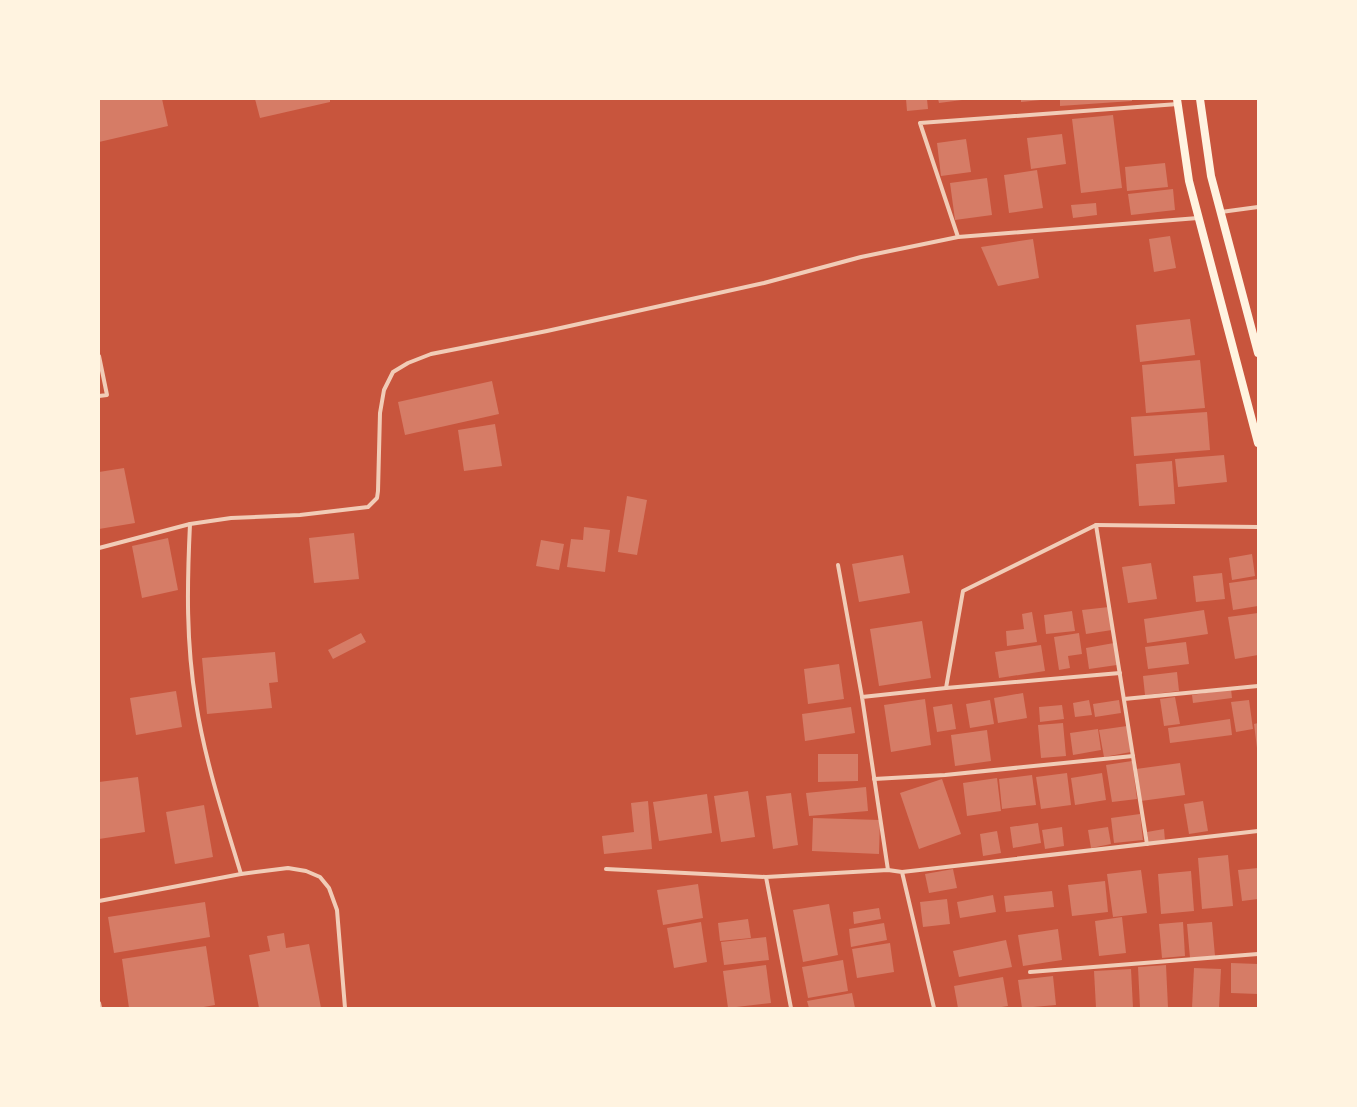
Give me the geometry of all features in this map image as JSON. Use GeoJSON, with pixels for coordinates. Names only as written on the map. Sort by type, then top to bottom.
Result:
{"type":"FeatureCollection","features":[{"type":"Feature","properties":{"kind":"main road"},"geometry":{"type":"LineString","coordinates":[[1200,99],[1211,176],[1258,353]]}},
{"type":"Feature","properties":{"kind":"main road"},"geometry":{"type":"LineString","coordinates":[[1177,102],[1189,181],[1258,443]]}},
{"type":"Feature","properties":{"kind":"street"},"geometry":{"type":"LineString","coordinates":[[958,237],[920,123],[1177,102]]}},
{"type":"Feature","properties":{"kind":"street"},"geometry":{"type":"LineString","coordinates":[[1221,212],[1258,207]]}},
{"type":"Feature","properties":{"kind":"street"},"geometry":{"type":"LineString","coordinates":[[99,548],[190,524],[231,518],[300,515],[368,507],[377,498],[378,491],[380,413],[384,390],[393,372],[408,363],[431,354],[562,328],[764,283],[860,257],[958,237],[1199,218]]}},
{"type":"Feature","properties":{"kind":"street"},"geometry":{"type":"LineString","coordinates":[[99,356],[107,395],[99,396]]}},
{"type":"Feature","properties":{"kind":"street"},"geometry":{"type":"LineString","coordinates":[[190,524],[186,592],[190,659],[196,705],[207,759],[241,874]]}},
{"type":"Feature","properties":{"kind":"street"},"geometry":{"type":"LineString","coordinates":[[1096,525],[1147,844]]}},
{"type":"Feature","properties":{"kind":"street"},"geometry":{"type":"LineString","coordinates":[[946,688],[963,591],[1096,525],[1258,527]]}},
{"type":"Feature","properties":{"kind":"street"},"geometry":{"type":"LineString","coordinates":[[838,565],[862,697],[888,870]]}},
{"type":"Feature","properties":{"kind":"street"},"geometry":{"type":"LineString","coordinates":[[862,697],[1120,673]]}},
{"type":"Feature","properties":{"kind":"street"},"geometry":{"type":"LineString","coordinates":[[1124,699],[1258,686]]}},
{"type":"Feature","properties":{"kind":"street"},"geometry":{"type":"LineString","coordinates":[[874,779],[945,775],[1133,756]]}},
{"type":"Feature","properties":{"kind":"street"},"geometry":{"type":"LineString","coordinates":[[606,869],[766,877],[888,870],[902,872],[1258,831]]}},
{"type":"Feature","properties":{"kind":"street"},"geometry":{"type":"LineString","coordinates":[[99,901],[241,874],[288,868],[306,871],[320,877],[329,888],[337,910],[346,1008]]}},
{"type":"Feature","properties":{"kind":"street"},"geometry":{"type":"LineString","coordinates":[[902,872],[934,1008]]}},
{"type":"Feature","properties":{"kind":"street"},"geometry":{"type":"LineString","coordinates":[[766,877],[791,1008]]}},
{"type":"Feature","properties":{"kind":"street"},"geometry":{"type":"LineString","coordinates":[[1030,972],[1258,954]]}},
{"type":"Feature","properties":{"kind":"street"},"geometry":{"type":"LineString","coordinates":[[99,1003],[100,1008]]}},
{"type":"Feature","properties":{"kind":"building"},"geometry":{"type":"Polygon","coordinates":[[[99,99],[162,99],[168,126],[99,142],[99,99]]]}},
{"type":"Feature","properties":{"kind":"building"},"geometry":{"type":"Polygon","coordinates":[[[255,99],[330,99],[330,102],[260,118],[255,99]]]}},
{"type":"Feature","properties":{"kind":"building"},"geometry":{"type":"Polygon","coordinates":[[[906,99],[927,99],[928,109],[907,111],[906,99]]]}},
{"type":"Feature","properties":{"kind":"building"},"geometry":{"type":"Polygon","coordinates":[[[938,99],[962,99],[962,100],[939,103],[938,99]]]}},
{"type":"Feature","properties":{"kind":"building"},"geometry":{"type":"Polygon","coordinates":[[[1021,99],[1041,99],[1041,100],[1021,102],[1021,99]]]}},
{"type":"Feature","properties":{"kind":"building"},"geometry":{"type":"Polygon","coordinates":[[[1060,99],[1132,99],[1132,101],[1060,106],[1060,99]]]}},
{"type":"Feature","properties":{"kind":"building"},"geometry":{"type":"Polygon","coordinates":[[[1113,115],[1122,188],[1081,193],[1072,119],[1113,115]]]}},
{"type":"Feature","properties":{"kind":"building"},"geometry":{"type":"Polygon","coordinates":[[[1062,134],[1066,164],[1031,169],[1027,138],[1062,134]]]}},
{"type":"Feature","properties":{"kind":"building"},"geometry":{"type":"Polygon","coordinates":[[[966,139],[971,172],[941,176],[937,143],[966,139]]]}},
{"type":"Feature","properties":{"kind":"building"},"geometry":{"type":"Polygon","coordinates":[[[1165,163],[1168,187],[1127,191],[1125,167],[1165,163]]]}},
{"type":"Feature","properties":{"kind":"building"},"geometry":{"type":"Polygon","coordinates":[[[1037,170],[1043,208],[1009,213],[1004,175],[1037,170]]]}},
{"type":"Feature","properties":{"kind":"building"},"geometry":{"type":"Polygon","coordinates":[[[987,178],[992,215],[955,220],[950,183],[987,178]]]}},
{"type":"Feature","properties":{"kind":"building"},"geometry":{"type":"Polygon","coordinates":[[[1173,189],[1175,210],[1131,215],[1128,194],[1173,189]]]}},
{"type":"Feature","properties":{"kind":"building"},"geometry":{"type":"Polygon","coordinates":[[[1096,203],[1097,215],[1073,218],[1071,205],[1096,203]]]}},
{"type":"Feature","properties":{"kind":"building"},"geometry":{"type":"Polygon","coordinates":[[[1170,236],[1176,268],[1154,272],[1149,239],[1170,236]]]}},
{"type":"Feature","properties":{"kind":"building"},"geometry":{"type":"Polygon","coordinates":[[[1033,239],[1039,278],[998,286],[981,247],[1033,239]]]}},
{"type":"Feature","properties":{"kind":"building"},"geometry":{"type":"Polygon","coordinates":[[[1190,319],[1195,355],[1140,362],[1136,325],[1190,319]]]}},
{"type":"Feature","properties":{"kind":"building"},"geometry":{"type":"Polygon","coordinates":[[[1200,360],[1205,408],[1146,413],[1142,365],[1200,360]]]}},
{"type":"Feature","properties":{"kind":"building"},"geometry":{"type":"Polygon","coordinates":[[[492,381],[499,414],[405,435],[398,402],[492,381]]]}},
{"type":"Feature","properties":{"kind":"building"},"geometry":{"type":"Polygon","coordinates":[[[1207,412],[1210,450],[1134,456],[1131,417],[1207,412]]]}},
{"type":"Feature","properties":{"kind":"building"},"geometry":{"type":"Polygon","coordinates":[[[495,424],[502,466],[464,471],[458,430],[495,424]]]}},
{"type":"Feature","properties":{"kind":"building"},"geometry":{"type":"Polygon","coordinates":[[[1224,455],[1227,482],[1178,487],[1175,459],[1224,455]]]}},
{"type":"Feature","properties":{"kind":"building"},"geometry":{"type":"Polygon","coordinates":[[[1172,461],[1175,504],[1139,506],[1136,464],[1172,461]]]}},
{"type":"Feature","properties":{"kind":"building"},"geometry":{"type":"Polygon","coordinates":[[[124,468],[135,523],[99,529],[99,472],[124,468]]]}},
{"type":"Feature","properties":{"kind":"building"},"geometry":{"type":"Polygon","coordinates":[[[627,496],[647,500],[637,555],[618,552],[627,496]]]}},
{"type":"Feature","properties":{"kind":"building"},"geometry":{"type":"Polygon","coordinates":[[[584,527],[610,530],[605,572],[567,567],[571,539],[583,540],[584,527]]]}},
{"type":"Feature","properties":{"kind":"building"},"geometry":{"type":"Polygon","coordinates":[[[354,533],[359,579],[314,583],[309,538],[354,533]]]}},
{"type":"Feature","properties":{"kind":"building"},"geometry":{"type":"Polygon","coordinates":[[[168,538],[178,590],[142,598],[132,546],[168,538]]]}},
{"type":"Feature","properties":{"kind":"building"},"geometry":{"type":"Polygon","coordinates":[[[541,540],[564,544],[559,570],[536,566],[541,540]]]}},
{"type":"Feature","properties":{"kind":"building"},"geometry":{"type":"Polygon","coordinates":[[[1252,554],[1255,576],[1232,580],[1229,558],[1252,554]]]}},
{"type":"Feature","properties":{"kind":"building"},"geometry":{"type":"Polygon","coordinates":[[[903,555],[910,593],[859,602],[852,564],[903,555]]]}},
{"type":"Feature","properties":{"kind":"building"},"geometry":{"type":"Polygon","coordinates":[[[1151,563],[1157,599],[1128,603],[1122,567],[1151,563]]]}},
{"type":"Feature","properties":{"kind":"building"},"geometry":{"type":"Polygon","coordinates":[[[1222,573],[1225,599],[1196,602],[1193,576],[1222,573]]]}},
{"type":"Feature","properties":{"kind":"building"},"geometry":{"type":"Polygon","coordinates":[[[1258,579],[1258,606],[1233,610],[1229,583],[1258,579]]]}},
{"type":"Feature","properties":{"kind":"building"},"geometry":{"type":"Polygon","coordinates":[[[1109,607],[1112,630],[1086,634],[1082,610],[1109,607]]]}},
{"type":"Feature","properties":{"kind":"building"},"geometry":{"type":"Polygon","coordinates":[[[1204,610],[1208,634],[1147,643],[1144,619],[1204,610]]]}},
{"type":"Feature","properties":{"kind":"building"},"geometry":{"type":"Polygon","coordinates":[[[1072,611],[1075,631],[1046,634],[1044,615],[1072,611]]]}},
{"type":"Feature","properties":{"kind":"building"},"geometry":{"type":"Polygon","coordinates":[[[1032,612],[1037,642],[1007,646],[1006,631],[1024,629],[1022,614],[1032,612]]]}},
{"type":"Feature","properties":{"kind":"building"},"geometry":{"type":"Polygon","coordinates":[[[1258,613],[1258,655],[1235,659],[1228,617],[1258,613]]]}},
{"type":"Feature","properties":{"kind":"building"},"geometry":{"type":"Polygon","coordinates":[[[922,621],[931,678],[879,686],[870,629],[922,621]]]}},
{"type":"Feature","properties":{"kind":"building"},"geometry":{"type":"Polygon","coordinates":[[[361,633],[366,642],[333,659],[328,650],[361,633]]]}},
{"type":"Feature","properties":{"kind":"building"},"geometry":{"type":"Polygon","coordinates":[[[1079,633],[1082,654],[1068,656],[1070,668],[1059,670],[1054,637],[1079,633]]]}},
{"type":"Feature","properties":{"kind":"building"},"geometry":{"type":"Polygon","coordinates":[[[1186,642],[1189,664],[1148,669],[1145,647],[1186,642]]]}},
{"type":"Feature","properties":{"kind":"building"},"geometry":{"type":"Polygon","coordinates":[[[1114,643],[1117,665],[1089,669],[1086,648],[1114,643]]]}},
{"type":"Feature","properties":{"kind":"building"},"geometry":{"type":"Polygon","coordinates":[[[1041,645],[1045,671],[999,678],[995,652],[1041,645]]]}},
{"type":"Feature","properties":{"kind":"building"},"geometry":{"type":"Polygon","coordinates":[[[275,652],[278,682],[269,683],[272,708],[207,714],[202,658],[275,652]]]}},
{"type":"Feature","properties":{"kind":"building"},"geometry":{"type":"Polygon","coordinates":[[[839,664],[844,699],[808,704],[804,669],[839,664]]]}},
{"type":"Feature","properties":{"kind":"building"},"geometry":{"type":"Polygon","coordinates":[[[1177,672],[1179,691],[1145,695],[1143,676],[1177,672]]]}},
{"type":"Feature","properties":{"kind":"building"},"geometry":{"type":"Polygon","coordinates":[[[1231,689],[1232,698],[1193,703],[1192,695],[1231,689]]]}},
{"type":"Feature","properties":{"kind":"building"},"geometry":{"type":"Polygon","coordinates":[[[176,691],[182,727],[136,735],[130,698],[176,691]]]}},
{"type":"Feature","properties":{"kind":"building"},"geometry":{"type":"Polygon","coordinates":[[[1023,693],[1027,718],[998,723],[994,698],[1023,693]]]}},
{"type":"Feature","properties":{"kind":"building"},"geometry":{"type":"Polygon","coordinates":[[[1175,697],[1180,724],[1164,726],[1160,699],[1175,697]]]}},
{"type":"Feature","properties":{"kind":"building"},"geometry":{"type":"Polygon","coordinates":[[[925,699],[931,745],[891,752],[884,705],[925,699]]]}},
{"type":"Feature","properties":{"kind":"building"},"geometry":{"type":"Polygon","coordinates":[[[990,700],[994,724],[970,728],[966,704],[990,700]]]}},
{"type":"Feature","properties":{"kind":"building"},"geometry":{"type":"Polygon","coordinates":[[[1089,700],[1092,715],[1075,717],[1073,703],[1089,700]]]}},
{"type":"Feature","properties":{"kind":"building"},"geometry":{"type":"Polygon","coordinates":[[[1119,700],[1121,713],[1095,717],[1093,704],[1119,700]]]}},
{"type":"Feature","properties":{"kind":"building"},"geometry":{"type":"Polygon","coordinates":[[[1249,700],[1253,729],[1236,732],[1231,702],[1249,700]]]}},
{"type":"Feature","properties":{"kind":"building"},"geometry":{"type":"Polygon","coordinates":[[[952,704],[956,729],[937,732],[933,707],[952,704]]]}},
{"type":"Feature","properties":{"kind":"building"},"geometry":{"type":"Polygon","coordinates":[[[1062,705],[1064,719],[1040,722],[1039,707],[1062,705]]]}},
{"type":"Feature","properties":{"kind":"building"},"geometry":{"type":"Polygon","coordinates":[[[851,707],[855,733],[805,741],[802,714],[851,707]]]}},
{"type":"Feature","properties":{"kind":"building"},"geometry":{"type":"Polygon","coordinates":[[[1230,719],[1232,735],[1170,743],[1168,728],[1230,719]]]}},
{"type":"Feature","properties":{"kind":"building"},"geometry":{"type":"Polygon","coordinates":[[[1063,723],[1066,756],[1041,758],[1038,725],[1063,723]]]}},
{"type":"Feature","properties":{"kind":"building"},"geometry":{"type":"Polygon","coordinates":[[[1258,723],[1258,748],[1257,748],[1254,724],[1258,723]]]}},
{"type":"Feature","properties":{"kind":"building"},"geometry":{"type":"Polygon","coordinates":[[[1127,726],[1131,752],[1104,757],[1099,730],[1127,726]]]}},
{"type":"Feature","properties":{"kind":"building"},"geometry":{"type":"Polygon","coordinates":[[[1098,729],[1101,750],[1073,755],[1070,733],[1098,729]]]}},
{"type":"Feature","properties":{"kind":"building"},"geometry":{"type":"Polygon","coordinates":[[[987,730],[991,761],[955,766],[951,735],[987,730]]]}},
{"type":"Feature","properties":{"kind":"building"},"geometry":{"type":"Polygon","coordinates":[[[818,754],[858,754],[858,781],[818,782],[818,754]]]}},
{"type":"Feature","properties":{"kind":"building"},"geometry":{"type":"Polygon","coordinates":[[[1132,761],[1137,799],[1112,802],[1106,765],[1132,761]]]}},
{"type":"Feature","properties":{"kind":"building"},"geometry":{"type":"Polygon","coordinates":[[[1180,763],[1185,795],[1141,801],[1136,769],[1180,763]]]}},
{"type":"Feature","properties":{"kind":"building"},"geometry":{"type":"Polygon","coordinates":[[[1067,773],[1071,805],[1041,809],[1036,777],[1067,773]]]}},
{"type":"Feature","properties":{"kind":"building"},"geometry":{"type":"Polygon","coordinates":[[[1102,773],[1106,800],[1075,805],[1071,778],[1102,773]]]}},
{"type":"Feature","properties":{"kind":"building"},"geometry":{"type":"Polygon","coordinates":[[[1032,775],[1036,805],[1002,809],[999,779],[1032,775]]]}},
{"type":"Feature","properties":{"kind":"building"},"geometry":{"type":"Polygon","coordinates":[[[138,777],[145,832],[99,839],[99,782],[138,777]]]}},
{"type":"Feature","properties":{"kind":"building"},"geometry":{"type":"Polygon","coordinates":[[[997,778],[1001,811],[967,816],[963,783],[997,778]]]}},
{"type":"Feature","properties":{"kind":"building"},"geometry":{"type":"Polygon","coordinates":[[[942,779],[961,834],[919,849],[900,793],[942,779]]]}},
{"type":"Feature","properties":{"kind":"building"},"geometry":{"type":"Polygon","coordinates":[[[866,787],[868,811],[809,816],[806,793],[866,787]]]}},
{"type":"Feature","properties":{"kind":"building"},"geometry":{"type":"Polygon","coordinates":[[[748,791],[755,837],[721,842],[714,796],[748,791]]]}},
{"type":"Feature","properties":{"kind":"building"},"geometry":{"type":"Polygon","coordinates":[[[791,793],[798,845],[773,849],[766,796],[791,793]]]}},
{"type":"Feature","properties":{"kind":"building"},"geometry":{"type":"Polygon","coordinates":[[[707,794],[712,833],[659,841],[653,802],[707,794]]]}},
{"type":"Feature","properties":{"kind":"building"},"geometry":{"type":"Polygon","coordinates":[[[648,801],[652,849],[604,854],[602,836],[634,832],[631,803],[648,801]]]}},
{"type":"Feature","properties":{"kind":"building"},"geometry":{"type":"Polygon","coordinates":[[[1203,801],[1208,831],[1189,834],[1184,804],[1203,801]]]}},
{"type":"Feature","properties":{"kind":"building"},"geometry":{"type":"Polygon","coordinates":[[[204,805],[213,857],[175,864],[166,812],[204,805]]]}},
{"type":"Feature","properties":{"kind":"building"},"geometry":{"type":"Polygon","coordinates":[[[1140,814],[1143,840],[1114,843],[1111,818],[1140,814]]]}},
{"type":"Feature","properties":{"kind":"building"},"geometry":{"type":"Polygon","coordinates":[[[813,818],[880,820],[879,854],[812,851],[813,818]]]}},
{"type":"Feature","properties":{"kind":"building"},"geometry":{"type":"Polygon","coordinates":[[[1038,823],[1041,843],[1013,848],[1010,827],[1038,823]]]}},
{"type":"Feature","properties":{"kind":"building"},"geometry":{"type":"Polygon","coordinates":[[[1062,827],[1064,846],[1045,849],[1042,830],[1062,827]]]}},
{"type":"Feature","properties":{"kind":"building"},"geometry":{"type":"Polygon","coordinates":[[[1108,827],[1111,844],[1091,848],[1088,830],[1108,827]]]}},
{"type":"Feature","properties":{"kind":"building"},"geometry":{"type":"Polygon","coordinates":[[[1164,829],[1165,841],[1149,843],[1147,832],[1164,829]]]}},
{"type":"Feature","properties":{"kind":"building"},"geometry":{"type":"Polygon","coordinates":[[[997,831],[1001,853],[983,856],[980,834],[997,831]]]}},
{"type":"Feature","properties":{"kind":"building"},"geometry":{"type":"Polygon","coordinates":[[[1228,855],[1233,906],[1202,909],[1198,858],[1228,855]]]}},
{"type":"Feature","properties":{"kind":"building"},"geometry":{"type":"Polygon","coordinates":[[[1258,868],[1258,899],[1242,901],[1238,870],[1258,868]]]}},
{"type":"Feature","properties":{"kind":"building"},"geometry":{"type":"Polygon","coordinates":[[[953,869],[957,888],[929,893],[925,874],[953,869]]]}},
{"type":"Feature","properties":{"kind":"building"},"geometry":{"type":"Polygon","coordinates":[[[1141,870],[1147,913],[1113,917],[1107,874],[1141,870]]]}},
{"type":"Feature","properties":{"kind":"building"},"geometry":{"type":"Polygon","coordinates":[[[1191,871],[1194,911],[1161,914],[1158,874],[1191,871]]]}},
{"type":"Feature","properties":{"kind":"building"},"geometry":{"type":"Polygon","coordinates":[[[1105,881],[1108,912],[1072,916],[1068,885],[1105,881]]]}},
{"type":"Feature","properties":{"kind":"building"},"geometry":{"type":"Polygon","coordinates":[[[698,884],[703,918],[663,925],[657,890],[698,884]]]}},
{"type":"Feature","properties":{"kind":"building"},"geometry":{"type":"Polygon","coordinates":[[[1052,891],[1054,907],[1006,912],[1004,896],[1052,891]]]}},
{"type":"Feature","properties":{"kind":"building"},"geometry":{"type":"Polygon","coordinates":[[[993,895],[996,912],[960,918],[957,902],[993,895]]]}},
{"type":"Feature","properties":{"kind":"building"},"geometry":{"type":"Polygon","coordinates":[[[947,899],[950,924],[923,927],[920,902],[947,899]]]}},
{"type":"Feature","properties":{"kind":"building"},"geometry":{"type":"Polygon","coordinates":[[[205,902],[210,937],[114,953],[108,917],[205,902]]]}},
{"type":"Feature","properties":{"kind":"building"},"geometry":{"type":"Polygon","coordinates":[[[829,904],[838,955],[803,962],[793,910],[829,904]]]}},
{"type":"Feature","properties":{"kind":"building"},"geometry":{"type":"Polygon","coordinates":[[[879,908],[881,919],[854,924],[853,912],[879,908]]]}},
{"type":"Feature","properties":{"kind":"building"},"geometry":{"type":"Polygon","coordinates":[[[1122,917],[1126,953],[1099,956],[1095,921],[1122,917]]]}},
{"type":"Feature","properties":{"kind":"building"},"geometry":{"type":"Polygon","coordinates":[[[748,919],[751,938],[720,941],[718,923],[748,919]]]}},
{"type":"Feature","properties":{"kind":"building"},"geometry":{"type":"Polygon","coordinates":[[[701,922],[707,962],[674,968],[667,928],[701,922]]]}},
{"type":"Feature","properties":{"kind":"building"},"geometry":{"type":"Polygon","coordinates":[[[1183,922],[1185,956],[1162,958],[1159,924],[1183,922]]]}},
{"type":"Feature","properties":{"kind":"building"},"geometry":{"type":"Polygon","coordinates":[[[1212,922],[1215,956],[1190,958],[1187,924],[1212,922]]]}},
{"type":"Feature","properties":{"kind":"building"},"geometry":{"type":"Polygon","coordinates":[[[884,923],[887,940],[851,947],[849,929],[884,923]]]}},
{"type":"Feature","properties":{"kind":"building"},"geometry":{"type":"Polygon","coordinates":[[[1058,929],[1062,960],[1023,966],[1018,935],[1058,929]]]}},
{"type":"Feature","properties":{"kind":"building"},"geometry":{"type":"Polygon","coordinates":[[[284,933],[286,948],[309,944],[321,1008],[259,1008],[249,955],[270,951],[267,936],[284,933]]]}},
{"type":"Feature","properties":{"kind":"building"},"geometry":{"type":"Polygon","coordinates":[[[766,937],[769,960],[724,965],[721,942],[766,937]]]}},
{"type":"Feature","properties":{"kind":"building"},"geometry":{"type":"Polygon","coordinates":[[[1006,940],[1012,967],[959,977],[953,951],[1006,940]]]}},
{"type":"Feature","properties":{"kind":"building"},"geometry":{"type":"Polygon","coordinates":[[[890,943],[894,972],[857,978],[852,949],[890,943]]]}},
{"type":"Feature","properties":{"kind":"building"},"geometry":{"type":"Polygon","coordinates":[[[206,946],[215,1005],[198,1008],[129,1008],[122,959],[206,946]]]}},
{"type":"Feature","properties":{"kind":"building"},"geometry":{"type":"Polygon","coordinates":[[[843,960],[848,991],[808,998],[802,967],[843,960]]]}},
{"type":"Feature","properties":{"kind":"building"},"geometry":{"type":"Polygon","coordinates":[[[1231,963],[1258,964],[1258,994],[1231,993],[1231,963]]]}},
{"type":"Feature","properties":{"kind":"building"},"geometry":{"type":"Polygon","coordinates":[[[766,965],[771,1003],[728,1008],[723,971],[766,965]]]}},
{"type":"Feature","properties":{"kind":"building"},"geometry":{"type":"Polygon","coordinates":[[[1166,965],[1168,1008],[1140,1008],[1138,967],[1166,965]]]}},
{"type":"Feature","properties":{"kind":"building"},"geometry":{"type":"Polygon","coordinates":[[[1194,968],[1221,969],[1219,1008],[1192,1008],[1194,968]]]}},
{"type":"Feature","properties":{"kind":"building"},"geometry":{"type":"Polygon","coordinates":[[[1131,969],[1133,1008],[1096,1008],[1094,971],[1131,969]]]}},
{"type":"Feature","properties":{"kind":"building"},"geometry":{"type":"Polygon","coordinates":[[[1053,976],[1056,1005],[1022,1008],[1018,980],[1053,976]]]}},
{"type":"Feature","properties":{"kind":"building"},"geometry":{"type":"Polygon","coordinates":[[[1003,977],[1008,1006],[995,1008],[958,1008],[954,986],[1003,977]]]}},
{"type":"Feature","properties":{"kind":"building"},"geometry":{"type":"Polygon","coordinates":[[[852,993],[855,1008],[809,1008],[807,1001],[852,993]]]}}]}
